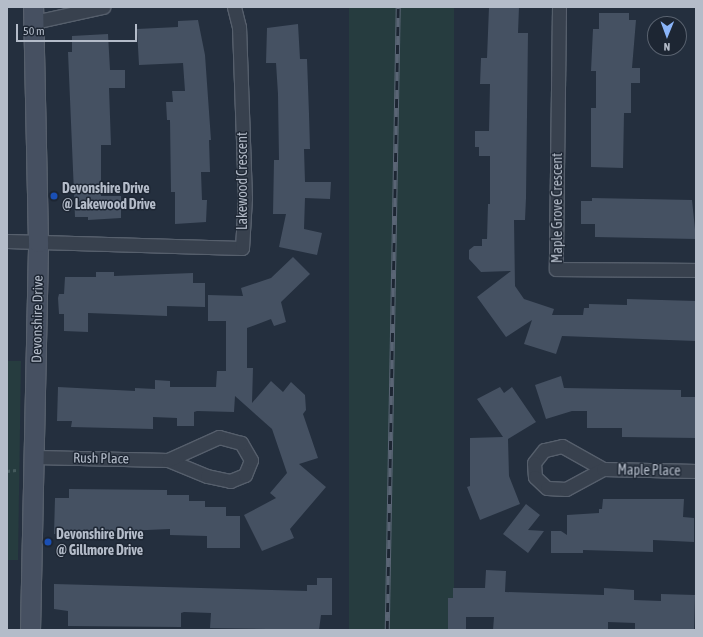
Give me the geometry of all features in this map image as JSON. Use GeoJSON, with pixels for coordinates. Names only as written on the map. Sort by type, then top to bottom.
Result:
{"type":"FeatureCollection","features":[{"type":"Feature","properties":{"kind":"street"},"geometry":{"type":"LineString","coordinates":[[33,14],[103,7]]}},
{"type":"Feature","properties":{"kind":"street","name":"Lakewood Crescent"},"geometry":{"type":"LineString","coordinates":[[38,242],[242,248],[245,198],[239,27],[234,7]]}},
{"type":"Feature","properties":{"kind":"street","name":"Maple Grove Crescent"},"geometry":{"type":"LineString","coordinates":[[559,7],[556,269],[696,270]]}},
{"type":"Feature","properties":{"kind":"street","name":"Devonshire Drive"},"geometry":{"type":"LineString","coordinates":[[30,630],[35,457],[38,242],[33,14]]}},
{"type":"Feature","properties":{"kind":"street"},"geometry":{"type":"LineString","coordinates":[[7,242],[38,242]]}},
{"type":"Feature","properties":{"kind":"street","name":"Rush Place"},"geometry":{"type":"LineString","coordinates":[[35,457],[168,460],[207,476],[230,481],[245,475],[251,460],[241,443],[219,437],[168,460]]}},
{"type":"Feature","properties":{"kind":"street","name":"Maple Place"},"geometry":{"type":"LineString","coordinates":[[603,469],[566,489],[546,488],[535,478],[534,463],[544,450],[562,446],[603,469],[696,471]]}},
{"type":"Feature","properties":{"kind":"green space"},"geometry":{"type":"Polygon","coordinates":[[[349,7],[454,7],[454,630],[349,630],[349,7]]]}},
{"type":"Feature","properties":{"kind":"green space"},"geometry":{"type":"Polygon","coordinates":[[[7,361],[21,361],[18,560],[7,560],[7,361]]]}},
{"type":"Feature","properties":{"kind":"building"},"geometry":{"type":"Polygon","coordinates":[[[489,7],[519,7],[518,33],[528,33],[525,220],[514,220],[515,286],[524,299],[554,309],[552,315],[583,315],[584,308],[589,308],[589,304],[627,305],[627,299],[696,301],[696,341],[562,336],[556,354],[524,344],[532,320],[506,337],[477,297],[511,271],[481,272],[469,259],[469,250],[474,246],[482,246],[482,239],[487,239],[488,204],[490,204],[490,156],[479,156],[479,147],[475,147],[475,131],[489,131],[490,84],[480,84],[481,58],[487,58],[489,7]]]}},
{"type":"Feature","properties":{"kind":"building"},"geometry":{"type":"Polygon","coordinates":[[[599,13],[629,13],[629,20],[636,20],[632,68],[640,68],[640,83],[631,83],[631,113],[624,113],[623,168],[591,167],[591,108],[596,108],[596,71],[591,71],[593,29],[599,29],[599,13]]]}},
{"type":"Feature","properties":{"kind":"building"},"geometry":{"type":"Polygon","coordinates":[[[198,20],[205,55],[211,140],[209,140],[210,172],[201,172],[202,200],[207,200],[206,222],[175,224],[175,192],[171,192],[170,120],[167,120],[166,102],[173,102],[172,91],[185,91],[183,63],[139,65],[137,29],[178,27],[178,21],[198,20]]]}},
{"type":"Feature","properties":{"kind":"building"},"geometry":{"type":"Polygon","coordinates":[[[298,24],[300,59],[307,59],[310,149],[304,149],[305,182],[331,182],[330,199],[305,198],[304,229],[322,233],[317,255],[279,247],[286,214],[273,214],[274,160],[279,160],[278,94],[276,63],[266,63],[267,28],[298,24]]]}},
{"type":"Feature","properties":{"kind":"building"},"geometry":{"type":"Polygon","coordinates":[[[108,34],[110,70],[125,70],[125,88],[109,88],[111,145],[101,145],[101,196],[121,196],[121,218],[88,220],[88,217],[75,217],[68,52],[72,52],[72,36],[108,34]]]}},
{"type":"Feature","properties":{"kind":"building"},"geometry":{"type":"Polygon","coordinates":[[[592,198],[692,200],[696,239],[595,237],[595,224],[581,224],[581,201],[592,201],[592,198]]]}},
{"type":"Feature","properties":{"kind":"building"},"geometry":{"type":"Polygon","coordinates":[[[293,257],[310,274],[281,302],[286,322],[274,326],[271,319],[247,328],[247,368],[253,368],[252,403],[271,381],[283,392],[291,382],[305,395],[306,410],[303,414],[318,458],[299,464],[326,487],[290,529],[294,538],[262,551],[244,515],[276,498],[270,493],[287,473],[272,429],[235,396],[234,412],[194,412],[194,426],[177,426],[177,418],[153,417],[153,429],[71,427],[72,421],[57,421],[58,387],[135,391],[135,388],[155,389],[155,380],[170,381],[170,387],[216,387],[217,371],[226,371],[226,321],[208,321],[208,295],[243,296],[241,288],[271,278],[293,257]]]}},
{"type":"Feature","properties":{"kind":"building"},"geometry":{"type":"Polygon","coordinates":[[[96,272],[114,272],[114,276],[193,273],[193,283],[205,283],[205,307],[167,306],[167,316],[88,313],[88,332],[64,331],[64,314],[59,314],[58,298],[59,294],[64,294],[65,277],[96,277],[96,272]]]}},
{"type":"Feature","properties":{"kind":"building"},"geometry":{"type":"Polygon","coordinates":[[[561,376],[564,388],[681,390],[681,397],[696,397],[696,438],[622,437],[622,428],[587,428],[587,411],[572,411],[546,419],[535,385],[561,376]]]}},
{"type":"Feature","properties":{"kind":"building"},"geometry":{"type":"Polygon","coordinates":[[[500,387],[504,393],[512,387],[536,422],[508,439],[509,476],[520,504],[480,520],[467,487],[470,486],[470,438],[503,437],[477,399],[500,387]]]}},
{"type":"Feature","properties":{"kind":"building"},"geometry":{"type":"Polygon","coordinates":[[[69,489],[167,490],[167,495],[189,495],[189,501],[205,501],[205,507],[226,507],[226,516],[240,516],[240,548],[207,548],[207,536],[170,535],[170,529],[54,534],[55,498],[69,498],[69,489]]]}},
{"type":"Feature","properties":{"kind":"building"},"geometry":{"type":"Polygon","coordinates":[[[603,499],[684,499],[683,517],[694,518],[694,542],[653,540],[653,552],[583,550],[583,553],[551,553],[551,531],[561,531],[567,535],[567,515],[599,513],[599,509],[602,509],[603,499]]]}},
{"type":"Feature","properties":{"kind":"building"},"geometry":{"type":"Polygon","coordinates":[[[526,504],[540,515],[528,530],[544,531],[528,553],[503,534],[526,504]]]}},
{"type":"Feature","properties":{"kind":"building"},"geometry":{"type":"Polygon","coordinates":[[[486,570],[506,571],[505,592],[604,595],[604,588],[634,590],[634,600],[661,601],[661,594],[695,595],[694,630],[635,630],[635,623],[608,622],[608,630],[493,630],[494,617],[466,617],[466,630],[448,630],[448,598],[453,598],[453,588],[485,588],[486,570]]]}},
{"type":"Feature","properties":{"kind":"building"},"geometry":{"type":"Polygon","coordinates":[[[317,578],[332,578],[332,615],[321,615],[319,630],[210,628],[211,613],[184,612],[181,613],[181,627],[68,626],[68,611],[54,609],[54,584],[307,591],[307,585],[317,585],[317,578]]]}},
{"type":"Feature","properties":{"kind":"railway"},"geometry":{"type":"LineString","coordinates":[[387,630],[398,7]]}},
{"type":"Feature","properties":{"kind":"place","name":"Devonshire Drive @ Lakewood Drive"},"geometry":{"type":"Point","coordinates":[54,196]}},
{"type":"Feature","properties":{"kind":"place","name":"Devonshire Drive @ Gillmore Drive"},"geometry":{"type":"Point","coordinates":[48,542]}}]}
